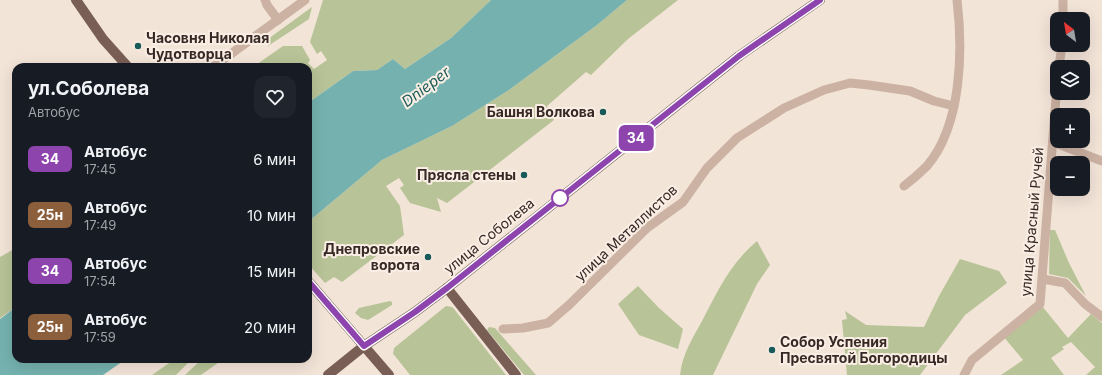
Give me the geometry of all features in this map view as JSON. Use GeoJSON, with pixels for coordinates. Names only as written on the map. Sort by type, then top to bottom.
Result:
{"type":"FeatureCollection","features":[{"type":"Feature","properties":{"kind":"main road"},"geometry":{"type":"LineString","coordinates":[[76,0],[100,34],[125,63]]}},
{"type":"Feature","properties":{"kind":"main road","name":"улица Соболева"},"geometry":{"type":"LineString","coordinates":[[328,375],[364,346],[415,312],[447,288],[739,56],[820,0]]}},
{"type":"Feature","properties":{"kind":"main road"},"geometry":{"type":"LineString","coordinates":[[312,286],[389,375]]}},
{"type":"Feature","properties":{"kind":"main road"},"geometry":{"type":"LineString","coordinates":[[447,288],[516,375]]}},
{"type":"Feature","properties":{"kind":"street"},"geometry":{"type":"LineString","coordinates":[[266,0],[267,5],[278,20]]}},
{"type":"Feature","properties":{"kind":"street"},"geometry":{"type":"LineString","coordinates":[[219,63],[305,0]]}},
{"type":"Feature","properties":{"kind":"street"},"geometry":{"type":"LineString","coordinates":[[904,186],[928,164],[944,138],[954,106],[959,66],[959,21],[957,0]]}},
{"type":"Feature","properties":{"kind":"street"},"geometry":{"type":"LineString","coordinates":[[1063,0],[1063,12]]}},
{"type":"Feature","properties":{"kind":"street","name":"улица Металлистов"},"geometry":{"type":"LineString","coordinates":[[503,329],[522,328],[548,323],[569,305],[647,228],[683,202],[707,168],[737,138],[784,108],[824,90],[850,83],[910,91],[934,101],[954,106]]}},
{"type":"Feature","properties":{"kind":"street","name":"улица Красный Ручей"},"geometry":{"type":"LineString","coordinates":[[964,375],[972,360],[1040,304],[1053,148]]}},
{"type":"Feature","properties":{"kind":"street"},"geometry":{"type":"LineString","coordinates":[[1068,148],[1102,161]]}},
{"type":"Feature","properties":{"kind":"street"},"geometry":{"type":"LineString","coordinates":[[1043,279],[1065,283],[1085,304],[1102,317]]}},
{"type":"Feature","properties":{"kind":"green space"},"geometry":{"type":"Polygon","coordinates":[[[323,0],[491,0],[451,38],[405,69],[393,59],[377,70],[353,71],[312,100],[312,67],[314,69],[327,60],[321,51],[317,54],[310,42],[323,0]]]}},
{"type":"Feature","properties":{"kind":"green space"},"geometry":{"type":"Polygon","coordinates":[[[627,0],[678,0],[628,39],[591,75],[586,72],[547,106],[554,120],[447,203],[437,198],[441,212],[410,203],[400,188],[404,185],[399,178],[386,186],[400,206],[404,235],[342,282],[334,277],[325,283],[312,268],[312,219],[382,160],[452,126],[509,90],[597,25],[627,0]]]}},
{"type":"Feature","properties":{"kind":"green space"},"geometry":{"type":"Polygon","coordinates":[[[312,7],[309,19],[268,46],[268,39],[312,7]]]}},
{"type":"Feature","properties":{"kind":"green space"},"geometry":{"type":"Polygon","coordinates":[[[283,46],[302,46],[310,60],[308,63],[259,63],[283,46]]]}},
{"type":"Feature","properties":{"kind":"green space"},"geometry":{"type":"Polygon","coordinates":[[[1050,230],[1055,230],[1069,263],[1086,296],[1068,278],[1049,274],[1050,230]]]}},
{"type":"Feature","properties":{"kind":"green space"},"geometry":{"type":"Polygon","coordinates":[[[757,241],[770,265],[757,284],[713,375],[680,375],[688,347],[719,288],[739,259],[757,241]]]}},
{"type":"Feature","properties":{"kind":"green space"},"geometry":{"type":"Polygon","coordinates":[[[12,250],[12,310],[0,318],[0,257],[12,250]]]}},
{"type":"Feature","properties":{"kind":"green space"},"geometry":{"type":"Polygon","coordinates":[[[960,259],[999,271],[1007,283],[965,315],[920,375],[847,375],[842,320],[847,319],[845,311],[866,325],[924,327],[939,296],[960,259]]]}},
{"type":"Feature","properties":{"kind":"green space"},"geometry":{"type":"Polygon","coordinates":[[[638,286],[659,308],[683,329],[678,349],[639,335],[618,304],[638,286]]]}},
{"type":"Feature","properties":{"kind":"green space"},"geometry":{"type":"Polygon","coordinates":[[[390,301],[392,302],[392,305],[368,320],[361,318],[355,313],[359,308],[390,301]]]}},
{"type":"Feature","properties":{"kind":"green space"},"geometry":{"type":"Polygon","coordinates":[[[446,306],[454,309],[506,375],[410,375],[393,354],[394,348],[446,306]]]}},
{"type":"Feature","properties":{"kind":"green space"},"geometry":{"type":"Polygon","coordinates":[[[1042,306],[1068,338],[1091,314],[1102,323],[1102,375],[1086,375],[1095,367],[1071,342],[1062,347],[1064,349],[1051,358],[1064,375],[1001,375],[1023,360],[1003,336],[1042,306]]]}},
{"type":"Feature","properties":{"kind":"green space"},"geometry":{"type":"Polygon","coordinates":[[[489,327],[495,328],[536,375],[524,375],[487,330],[489,327]]]}},
{"type":"Feature","properties":{"kind":"green space"},"geometry":{"type":"Polygon","coordinates":[[[169,363],[188,363],[176,375],[152,375],[169,363]]]}},
{"type":"Feature","properties":{"kind":"green space"},"geometry":{"type":"Polygon","coordinates":[[[198,363],[218,363],[201,375],[185,375],[198,363]]]}},
{"type":"Feature","properties":{"kind":"water","name":"Dnieper"},"geometry":{"type":"Polygon","coordinates":[[[491,0],[627,0],[597,25],[509,90],[452,126],[382,160],[312,219],[312,100],[353,71],[377,70],[393,59],[405,69],[451,38],[491,0]]]}},
{"type":"Feature","properties":{"kind":"water"},"geometry":{"type":"Polygon","coordinates":[[[12,310],[12,363],[120,363],[103,375],[0,375],[0,319],[12,310]]]}},
{"type":"Feature","properties":{"kind":"bus line","name":"34"},"geometry":{"type":"LineString","coordinates":[[312,286],[364,346],[415,312],[447,288],[739,56],[820,0]]}},
{"type":"Feature","properties":{"kind":"place","name":"Часовня Николая Чудотворца"},"geometry":{"type":"Point","coordinates":[138,46]}},
{"type":"Feature","properties":{"kind":"place","name":"Башня Волкова"},"geometry":{"type":"Point","coordinates":[603,112]}},
{"type":"Feature","properties":{"kind":"place","name":"Прясла стены"},"geometry":{"type":"Point","coordinates":[524,175]}},
{"type":"Feature","properties":{"kind":"place","name":"Днепровские ворота"},"geometry":{"type":"Point","coordinates":[428,257]}},
{"type":"Feature","properties":{"kind":"place","name":"Собор Успения Пресвятой Богородицы"},"geometry":{"type":"Point","coordinates":[772,350]}}]}
